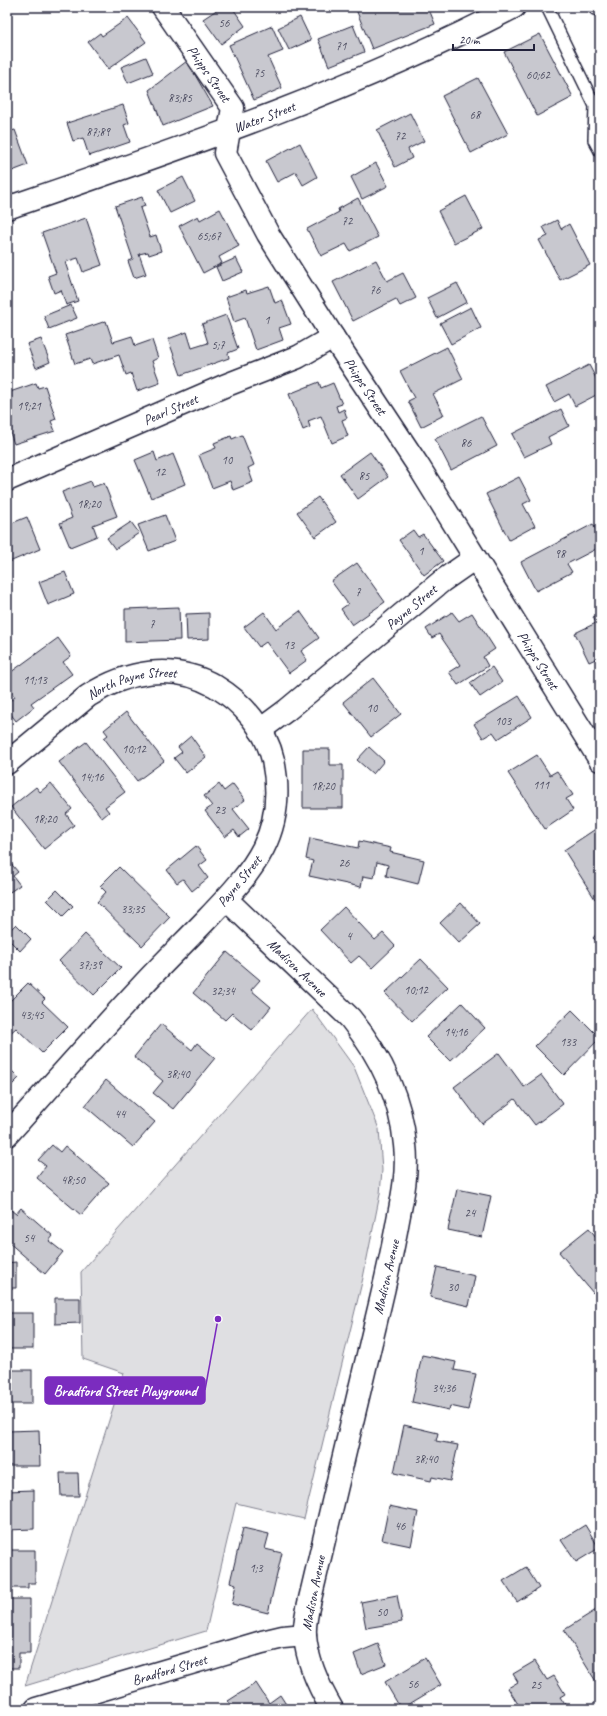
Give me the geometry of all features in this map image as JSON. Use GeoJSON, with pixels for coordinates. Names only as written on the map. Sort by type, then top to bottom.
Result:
{"type":"FeatureCollection","features":[{"type":"Feature","properties":{"kind":"street","name":"Phipps Street"},"geometry":{"type":"LineString","coordinates":[[163,7],[233,108],[225,153],[268,234],[333,337],[419,467],[600,760]]}},
{"type":"Feature","properties":{"kind":"street","name":"Water Street"},"geometry":{"type":"LineString","coordinates":[[7,208],[229,131],[410,57],[514,7]]}},
{"type":"Feature","properties":{"kind":"street","name":"Pearl Street"},"geometry":{"type":"LineString","coordinates":[[7,480],[217,389],[298,357],[333,337]]}},
{"type":"Feature","properties":{"kind":"street","name":"Payne Street"},"geometry":{"type":"LineString","coordinates":[[7,1136],[138,990],[226,899],[259,858],[272,829],[277,796],[271,754],[260,730],[287,710],[442,582],[475,558]]}},
{"type":"Feature","properties":{"kind":"street","name":"North Payne Street"},"geometry":{"type":"LineString","coordinates":[[7,763],[88,696],[113,682],[144,673],[158,671],[179,673],[215,686],[241,706],[260,730]]}},
{"type":"Feature","properties":{"kind":"street","name":"Madison Avenue"},"geometry":{"type":"LineString","coordinates":[[226,899],[350,1018],[362,1032],[373,1049],[388,1082],[400,1115],[406,1145],[405,1181],[394,1246],[310,1599],[305,1636],[311,1666],[324,1696],[332,1709]]}},
{"type":"Feature","properties":{"kind":"street","name":"Bradford Street"},"geometry":{"type":"LineString","coordinates":[[36,1709],[262,1642],[283,1637],[305,1636]]}},
{"type":"Feature","properties":{"kind":"lane"},"geometry":{"type":"LineString","coordinates":[[547,7],[595,106],[594,140],[600,151]]}},
{"type":"Feature","properties":{"kind":"lane"},"geometry":{"type":"LineString","coordinates":[[593,7],[595,10],[600,11]]}},
{"type":"Feature","properties":{"kind":"shaded area"},"geometry":{"type":"Polygon","coordinates":[[[312,1009],[354,1067],[379,1129],[382,1170],[380,1194],[363,1278],[304,1519],[236,1503],[206,1631],[25,1686],[124,1373],[83,1359],[81,1272],[312,1009]]]}},
{"type":"Feature","properties":{"kind":"building"},"geometry":{"type":"Polygon","coordinates":[[[221,7],[232,7],[245,26],[221,44],[203,19],[221,7]]]}},
{"type":"Feature","properties":{"kind":"building"},"geometry":{"type":"Polygon","coordinates":[[[355,7],[428,7],[435,24],[372,49],[355,7]]]}},
{"type":"Feature","properties":{"kind":"building"},"geometry":{"type":"Polygon","coordinates":[[[300,17],[311,40],[289,50],[278,28],[300,17]]]}},
{"type":"Feature","properties":{"kind":"building"},"geometry":{"type":"Polygon","coordinates":[[[128,18],[146,42],[108,69],[88,42],[100,33],[102,36],[128,18]]]}},
{"type":"Feature","properties":{"kind":"building"},"geometry":{"type":"Polygon","coordinates":[[[353,25],[364,52],[329,66],[318,39],[353,25]]]}},
{"type":"Feature","properties":{"kind":"building"},"geometry":{"type":"Polygon","coordinates":[[[272,26],[283,51],[268,57],[282,88],[254,100],[229,45],[272,26]]]}},
{"type":"Feature","properties":{"kind":"building"},"geometry":{"type":"Polygon","coordinates":[[[540,34],[573,97],[537,116],[504,52],[540,34]]]}},
{"type":"Feature","properties":{"kind":"building"},"geometry":{"type":"Polygon","coordinates":[[[146,57],[153,73],[128,83],[121,67],[146,57]]]}},
{"type":"Feature","properties":{"kind":"building"},"geometry":{"type":"Polygon","coordinates":[[[187,61],[213,106],[163,126],[149,90],[187,61]]]}},
{"type":"Feature","properties":{"kind":"building"},"geometry":{"type":"Polygon","coordinates":[[[478,78],[508,134],[471,153],[442,96],[478,78]]]}},
{"type":"Feature","properties":{"kind":"building"},"geometry":{"type":"Polygon","coordinates":[[[123,105],[129,123],[124,125],[130,142],[89,156],[83,138],[73,141],[67,123],[123,105]]]}},
{"type":"Feature","properties":{"kind":"building"},"geometry":{"type":"Polygon","coordinates":[[[410,113],[424,141],[408,149],[412,158],[395,167],[377,130],[410,113]]]}},
{"type":"Feature","properties":{"kind":"building"},"geometry":{"type":"Polygon","coordinates":[[[15,130],[28,165],[7,173],[7,132],[15,130]]]}},
{"type":"Feature","properties":{"kind":"building"},"geometry":{"type":"Polygon","coordinates":[[[300,143],[317,177],[303,185],[296,172],[277,182],[266,161],[300,143]]]}},
{"type":"Feature","properties":{"kind":"building"},"geometry":{"type":"Polygon","coordinates":[[[376,163],[388,186],[362,199],[351,177],[376,163]]]}},
{"type":"Feature","properties":{"kind":"building"},"geometry":{"type":"Polygon","coordinates":[[[183,177],[195,201],[170,213],[158,190],[183,177]]]}},
{"type":"Feature","properties":{"kind":"building"},"geometry":{"type":"Polygon","coordinates":[[[466,196],[483,229],[454,243],[438,211],[466,196]]]}},
{"type":"Feature","properties":{"kind":"building"},"geometry":{"type":"Polygon","coordinates":[[[142,197],[145,206],[140,208],[150,237],[156,235],[161,251],[149,255],[148,252],[139,254],[146,274],[134,278],[128,261],[133,259],[115,206],[142,197]]]}},
{"type":"Feature","properties":{"kind":"building"},"geometry":{"type":"Polygon","coordinates":[[[358,198],[378,237],[350,251],[346,244],[321,256],[307,229],[339,212],[338,209],[358,198]]]}},
{"type":"Feature","properties":{"kind":"building"},"geometry":{"type":"Polygon","coordinates":[[[220,209],[239,246],[219,257],[222,263],[203,273],[179,226],[198,216],[200,220],[220,209]]]}},
{"type":"Feature","properties":{"kind":"building"},"geometry":{"type":"Polygon","coordinates":[[[86,218],[102,265],[83,272],[78,258],[65,262],[78,301],[66,305],[61,290],[54,293],[48,276],[56,273],[42,233],[86,218]]]}},
{"type":"Feature","properties":{"kind":"building"},"geometry":{"type":"Polygon","coordinates":[[[557,220],[561,229],[569,224],[590,265],[560,280],[539,240],[548,236],[543,227],[557,220]]]}},
{"type":"Feature","properties":{"kind":"building"},"geometry":{"type":"Polygon","coordinates":[[[236,258],[243,272],[222,281],[216,267],[236,258]]]}},
{"type":"Feature","properties":{"kind":"building"},"geometry":{"type":"Polygon","coordinates":[[[376,260],[387,281],[403,273],[416,298],[400,306],[396,299],[353,321],[333,282],[376,260]]]}},
{"type":"Feature","properties":{"kind":"building"},"geometry":{"type":"Polygon","coordinates":[[[457,283],[467,302],[437,318],[427,298],[457,283]]]}},
{"type":"Feature","properties":{"kind":"building"},"geometry":{"type":"Polygon","coordinates":[[[269,286],[275,303],[282,300],[291,324],[279,328],[283,340],[256,350],[245,318],[234,322],[226,297],[246,290],[247,293],[269,286]]]}},
{"type":"Feature","properties":{"kind":"building"},"geometry":{"type":"Polygon","coordinates":[[[71,305],[77,318],[49,329],[44,316],[71,305]]]}},
{"type":"Feature","properties":{"kind":"building"},"geometry":{"type":"Polygon","coordinates":[[[471,307],[481,328],[451,344],[440,323],[471,307]]]}},
{"type":"Feature","properties":{"kind":"building"},"geometry":{"type":"Polygon","coordinates":[[[226,315],[238,349],[228,353],[229,358],[181,375],[168,339],[187,332],[192,348],[208,343],[202,324],[226,315]]]}},
{"type":"Feature","properties":{"kind":"building"},"geometry":{"type":"Polygon","coordinates":[[[106,321],[113,342],[132,336],[135,346],[152,340],[158,358],[152,361],[160,383],[137,391],[131,373],[126,375],[119,355],[92,364],[90,359],[75,364],[65,335],[106,321]]]}},
{"type":"Feature","properties":{"kind":"building"},"geometry":{"type":"Polygon","coordinates":[[[41,339],[50,362],[36,368],[27,344],[41,339]]]}},
{"type":"Feature","properties":{"kind":"building"},"geometry":{"type":"Polygon","coordinates":[[[447,347],[463,379],[433,394],[444,415],[421,427],[408,401],[414,398],[400,371],[447,347]]]}},
{"type":"Feature","properties":{"kind":"building"},"geometry":{"type":"Polygon","coordinates":[[[589,365],[600,386],[600,393],[575,406],[569,394],[554,402],[546,387],[589,365]]]}},
{"type":"Feature","properties":{"kind":"building"},"geometry":{"type":"Polygon","coordinates":[[[319,382],[321,388],[333,383],[342,404],[336,406],[338,412],[344,409],[347,418],[342,420],[348,436],[332,443],[321,416],[308,421],[310,427],[303,430],[289,394],[319,382]]]}},
{"type":"Feature","properties":{"kind":"building"},"geometry":{"type":"Polygon","coordinates":[[[36,383],[38,388],[45,386],[56,419],[51,421],[55,431],[14,444],[7,424],[7,393],[36,383]]]}},
{"type":"Feature","properties":{"kind":"building"},"geometry":{"type":"Polygon","coordinates":[[[561,409],[569,426],[548,437],[551,444],[524,457],[512,434],[561,409]]]}},
{"type":"Feature","properties":{"kind":"building"},"geometry":{"type":"Polygon","coordinates":[[[481,416],[497,446],[451,470],[435,439],[481,416]]]}},
{"type":"Feature","properties":{"kind":"building"},"geometry":{"type":"Polygon","coordinates":[[[242,435],[254,465],[248,468],[253,482],[233,490],[230,481],[212,488],[199,455],[216,448],[214,443],[231,436],[232,439],[242,435]]]}},
{"type":"Feature","properties":{"kind":"building"},"geometry":{"type":"Polygon","coordinates":[[[154,452],[157,461],[173,454],[185,484],[151,498],[135,460],[154,452]]]}},
{"type":"Feature","properties":{"kind":"building"},"geometry":{"type":"Polygon","coordinates":[[[370,452],[388,477],[358,499],[340,474],[370,452]]]}},
{"type":"Feature","properties":{"kind":"building"},"geometry":{"type":"Polygon","coordinates":[[[519,477],[531,500],[523,504],[535,526],[509,540],[486,494],[519,477]]]}},
{"type":"Feature","properties":{"kind":"building"},"geometry":{"type":"Polygon","coordinates":[[[91,481],[93,487],[104,483],[117,516],[93,525],[97,536],[70,547],[60,523],[72,518],[62,492],[91,481]]]}},
{"type":"Feature","properties":{"kind":"building"},"geometry":{"type":"Polygon","coordinates":[[[318,497],[336,522],[315,537],[297,512],[318,497]]]}},
{"type":"Feature","properties":{"kind":"building"},"geometry":{"type":"Polygon","coordinates":[[[165,515],[175,541],[149,551],[138,525],[165,515]]]}},
{"type":"Feature","properties":{"kind":"building"},"geometry":{"type":"Polygon","coordinates":[[[27,517],[40,549],[7,563],[7,525],[27,517]]]}},
{"type":"Feature","properties":{"kind":"building"},"geometry":{"type":"Polygon","coordinates":[[[131,522],[139,533],[115,549],[107,538],[131,522]]]}},
{"type":"Feature","properties":{"kind":"building"},"geometry":{"type":"Polygon","coordinates":[[[593,524],[600,537],[600,547],[567,564],[572,572],[536,591],[521,562],[593,524]]]}},
{"type":"Feature","properties":{"kind":"building"},"geometry":{"type":"Polygon","coordinates":[[[413,530],[418,537],[423,534],[443,561],[424,575],[399,540],[413,530]]]}},
{"type":"Feature","properties":{"kind":"building"},"geometry":{"type":"Polygon","coordinates":[[[357,563],[385,602],[352,625],[341,609],[348,604],[331,581],[357,563]]]}},
{"type":"Feature","properties":{"kind":"building"},"geometry":{"type":"Polygon","coordinates":[[[65,572],[74,594],[48,605],[39,582],[65,572]]]}},
{"type":"Feature","properties":{"kind":"building"},"geometry":{"type":"Polygon","coordinates":[[[179,607],[180,640],[125,642],[125,609],[179,607]]]}},
{"type":"Feature","properties":{"kind":"building"},"geometry":{"type":"Polygon","coordinates":[[[300,611],[319,638],[301,651],[307,660],[289,673],[266,642],[259,647],[244,627],[264,612],[276,629],[300,611]]]}},
{"type":"Feature","properties":{"kind":"building"},"geometry":{"type":"Polygon","coordinates":[[[452,612],[459,621],[472,613],[495,649],[483,657],[488,666],[458,685],[449,672],[460,665],[439,634],[432,638],[426,629],[452,612]]]}},
{"type":"Feature","properties":{"kind":"building"},"geometry":{"type":"Polygon","coordinates":[[[209,613],[209,639],[187,640],[186,614],[209,613]]]}},
{"type":"Feature","properties":{"kind":"building"},"geometry":{"type":"Polygon","coordinates":[[[600,614],[600,657],[589,662],[575,633],[596,623],[593,617],[600,614]]]}},
{"type":"Feature","properties":{"kind":"building"},"geometry":{"type":"Polygon","coordinates":[[[58,638],[71,656],[63,662],[72,674],[31,703],[34,707],[16,721],[7,709],[7,703],[15,697],[7,686],[7,675],[58,638]]]}},
{"type":"Feature","properties":{"kind":"building"},"geometry":{"type":"Polygon","coordinates":[[[492,667],[502,682],[480,697],[470,683],[492,667]]]}},
{"type":"Feature","properties":{"kind":"building"},"geometry":{"type":"Polygon","coordinates":[[[373,678],[401,714],[371,737],[343,702],[373,678]]]}},
{"type":"Feature","properties":{"kind":"building"},"geometry":{"type":"Polygon","coordinates":[[[519,696],[532,717],[498,739],[493,732],[483,738],[474,724],[519,696]]]}},
{"type":"Feature","properties":{"kind":"building"},"geometry":{"type":"Polygon","coordinates":[[[126,712],[164,761],[137,781],[104,738],[108,735],[104,730],[126,712]]]}},
{"type":"Feature","properties":{"kind":"building"},"geometry":{"type":"Polygon","coordinates":[[[191,736],[206,757],[186,773],[174,758],[182,752],[178,747],[191,736]]]}},
{"type":"Feature","properties":{"kind":"building"},"geometry":{"type":"Polygon","coordinates":[[[86,742],[125,792],[105,807],[109,812],[102,818],[59,762],[86,742]]]}},
{"type":"Feature","properties":{"kind":"building"},"geometry":{"type":"Polygon","coordinates":[[[369,747],[384,761],[373,774],[357,760],[369,747]]]}},
{"type":"Feature","properties":{"kind":"building"},"geometry":{"type":"Polygon","coordinates":[[[303,749],[330,749],[330,765],[343,765],[343,808],[303,808],[303,749]]]}},
{"type":"Feature","properties":{"kind":"building"},"geometry":{"type":"Polygon","coordinates":[[[537,755],[550,775],[557,771],[573,795],[566,799],[573,810],[545,829],[508,773],[537,755]]]}},
{"type":"Feature","properties":{"kind":"building"},"geometry":{"type":"Polygon","coordinates":[[[51,783],[72,809],[66,814],[74,825],[44,849],[11,807],[36,787],[40,792],[51,783]]]}},
{"type":"Feature","properties":{"kind":"building"},"geometry":{"type":"Polygon","coordinates":[[[219,784],[224,791],[233,784],[245,800],[233,809],[249,829],[239,837],[234,830],[225,837],[205,811],[212,806],[204,796],[219,784]]]}},
{"type":"Feature","properties":{"kind":"building"},"geometry":{"type":"Polygon","coordinates":[[[600,826],[600,896],[595,899],[564,850],[600,826]]]}},
{"type":"Feature","properties":{"kind":"building"},"geometry":{"type":"Polygon","coordinates":[[[310,838],[358,848],[359,841],[391,848],[390,852],[424,860],[418,884],[386,876],[388,865],[377,862],[374,878],[363,876],[361,887],[309,876],[313,861],[306,859],[310,838]]]}},
{"type":"Feature","properties":{"kind":"building"},"geometry":{"type":"Polygon","coordinates":[[[196,846],[207,860],[199,866],[208,878],[192,891],[183,879],[177,883],[167,870],[196,846]]]}},
{"type":"Feature","properties":{"kind":"building"},"geometry":{"type":"Polygon","coordinates":[[[7,850],[12,857],[8,860],[18,872],[13,876],[20,885],[10,892],[7,888],[7,850]]]}},
{"type":"Feature","properties":{"kind":"building"},"geometry":{"type":"Polygon","coordinates":[[[119,867],[170,917],[142,946],[97,902],[106,892],[100,886],[119,867]]]}},
{"type":"Feature","properties":{"kind":"building"},"geometry":{"type":"Polygon","coordinates":[[[57,890],[73,906],[63,916],[47,900],[57,890]]]}},
{"type":"Feature","properties":{"kind":"building"},"geometry":{"type":"Polygon","coordinates":[[[461,903],[480,924],[459,943],[440,923],[461,903]]]}},
{"type":"Feature","properties":{"kind":"building"},"geometry":{"type":"Polygon","coordinates":[[[344,907],[375,940],[383,933],[395,946],[372,968],[359,956],[351,963],[320,930],[344,907]]]}},
{"type":"Feature","properties":{"kind":"building"},"geometry":{"type":"Polygon","coordinates":[[[16,924],[31,939],[20,951],[7,938],[7,933],[16,924]]]}},
{"type":"Feature","properties":{"kind":"building"},"geometry":{"type":"Polygon","coordinates":[[[600,930],[600,944],[593,938],[600,930]]]}},
{"type":"Feature","properties":{"kind":"building"},"geometry":{"type":"Polygon","coordinates":[[[85,934],[121,968],[94,995],[59,961],[85,934]]]}},
{"type":"Feature","properties":{"kind":"building"},"geometry":{"type":"Polygon","coordinates":[[[227,952],[260,980],[251,990],[271,1007],[252,1030],[232,1013],[225,1020],[193,993],[227,952]]]}},
{"type":"Feature","properties":{"kind":"building"},"geometry":{"type":"Polygon","coordinates":[[[421,959],[448,987],[412,1021],[385,993],[421,959]]]}},
{"type":"Feature","properties":{"kind":"building"},"geometry":{"type":"Polygon","coordinates":[[[28,983],[45,999],[42,1002],[68,1027],[42,1053],[16,1028],[7,1036],[7,1004],[28,983]]]}},
{"type":"Feature","properties":{"kind":"building"},"geometry":{"type":"Polygon","coordinates":[[[462,1003],[485,1028],[450,1061],[426,1037],[462,1003]]]}},
{"type":"Feature","properties":{"kind":"building"},"geometry":{"type":"Polygon","coordinates":[[[572,1010],[600,1038],[564,1075],[535,1046],[572,1010]]]}},
{"type":"Feature","properties":{"kind":"building"},"geometry":{"type":"Polygon","coordinates":[[[161,1024],[192,1050],[197,1043],[215,1058],[173,1109],[153,1093],[163,1081],[134,1057],[161,1024]]]}},
{"type":"Feature","properties":{"kind":"building"},"geometry":{"type":"Polygon","coordinates":[[[499,1053],[524,1087],[541,1075],[563,1104],[535,1125],[515,1099],[482,1124],[454,1087],[499,1053]]]}},
{"type":"Feature","properties":{"kind":"building"},"geometry":{"type":"Polygon","coordinates":[[[7,1066],[19,1078],[7,1090],[7,1066]]]}},
{"type":"Feature","properties":{"kind":"building"},"geometry":{"type":"Polygon","coordinates":[[[106,1080],[155,1122],[133,1147],[85,1106],[106,1080]]]}},
{"type":"Feature","properties":{"kind":"building"},"geometry":{"type":"Polygon","coordinates":[[[52,1145],[60,1152],[65,1146],[109,1183],[81,1215],[37,1178],[46,1166],[38,1160],[52,1145]]]}},
{"type":"Feature","properties":{"kind":"building"},"geometry":{"type":"Polygon","coordinates":[[[457,1189],[491,1196],[482,1237],[448,1230],[457,1189]]]}},
{"type":"Feature","properties":{"kind":"building"},"geometry":{"type":"Polygon","coordinates":[[[7,1207],[16,1214],[21,1208],[53,1236],[49,1241],[63,1252],[45,1274],[7,1241],[7,1207]]]}},
{"type":"Feature","properties":{"kind":"building"},"geometry":{"type":"Polygon","coordinates":[[[589,1228],[600,1242],[600,1287],[593,1293],[559,1252],[589,1228]]]}},
{"type":"Feature","properties":{"kind":"building"},"geometry":{"type":"Polygon","coordinates":[[[16,1262],[16,1288],[9,1288],[9,1293],[7,1293],[7,1263],[16,1262]]]}},
{"type":"Feature","properties":{"kind":"building"},"geometry":{"type":"Polygon","coordinates":[[[437,1267],[475,1276],[469,1306],[430,1297],[437,1267]]]}},
{"type":"Feature","properties":{"kind":"building"},"geometry":{"type":"Polygon","coordinates":[[[55,1298],[80,1298],[80,1323],[55,1324],[55,1298]]]}},
{"type":"Feature","properties":{"kind":"building"},"geometry":{"type":"Polygon","coordinates":[[[7,1313],[33,1313],[33,1349],[7,1349],[7,1313]]]}},
{"type":"Feature","properties":{"kind":"building"},"geometry":{"type":"Polygon","coordinates":[[[422,1355],[456,1362],[454,1370],[476,1374],[468,1410],[450,1406],[449,1410],[412,1402],[422,1355]]]}},
{"type":"Feature","properties":{"kind":"building"},"geometry":{"type":"Polygon","coordinates":[[[7,1370],[32,1370],[32,1404],[7,1404],[7,1370]]]}},
{"type":"Feature","properties":{"kind":"building"},"geometry":{"type":"Polygon","coordinates":[[[404,1425],[438,1433],[436,1441],[458,1445],[450,1481],[432,1477],[431,1481],[394,1473],[404,1425]]]}},
{"type":"Feature","properties":{"kind":"building"},"geometry":{"type":"Polygon","coordinates":[[[39,1430],[40,1466],[7,1466],[7,1431],[39,1430]]]}},
{"type":"Feature","properties":{"kind":"building"},"geometry":{"type":"Polygon","coordinates":[[[60,1473],[78,1473],[79,1496],[61,1496],[60,1473]]]}},
{"type":"Feature","properties":{"kind":"building"},"geometry":{"type":"Polygon","coordinates":[[[34,1490],[34,1529],[7,1530],[7,1491],[34,1490]]]}},
{"type":"Feature","properties":{"kind":"building"},"geometry":{"type":"Polygon","coordinates":[[[389,1506],[418,1512],[411,1546],[382,1540],[389,1506]]]}},
{"type":"Feature","properties":{"kind":"building"},"geometry":{"type":"Polygon","coordinates":[[[585,1525],[599,1548],[576,1562],[561,1540],[585,1525]]]}},
{"type":"Feature","properties":{"kind":"building"},"geometry":{"type":"Polygon","coordinates":[[[243,1528],[269,1534],[265,1549],[282,1553],[268,1613],[232,1604],[236,1584],[230,1582],[243,1528]]]}},
{"type":"Feature","properties":{"kind":"building"},"geometry":{"type":"Polygon","coordinates":[[[7,1550],[35,1550],[35,1583],[28,1583],[28,1588],[7,1588],[7,1550]]]}},
{"type":"Feature","properties":{"kind":"building"},"geometry":{"type":"Polygon","coordinates":[[[526,1567],[539,1588],[517,1602],[503,1581],[526,1567]]]}},
{"type":"Feature","properties":{"kind":"building"},"geometry":{"type":"Polygon","coordinates":[[[397,1595],[402,1622],[366,1628],[361,1602],[397,1595]]]}},
{"type":"Feature","properties":{"kind":"building"},"geometry":{"type":"Polygon","coordinates":[[[7,1599],[30,1599],[30,1653],[19,1653],[19,1668],[7,1668],[7,1599]]]}},
{"type":"Feature","properties":{"kind":"building"},"geometry":{"type":"Polygon","coordinates":[[[596,1610],[600,1616],[600,1688],[564,1630],[596,1610]]]}},
{"type":"Feature","properties":{"kind":"building"},"geometry":{"type":"Polygon","coordinates":[[[378,1644],[386,1664],[361,1674],[354,1654],[378,1644]]]}},
{"type":"Feature","properties":{"kind":"building"},"geometry":{"type":"Polygon","coordinates":[[[425,1658],[441,1685],[401,1709],[385,1682],[425,1658]]]}},
{"type":"Feature","properties":{"kind":"building"},"geometry":{"type":"Polygon","coordinates":[[[535,1661],[547,1680],[554,1676],[565,1694],[560,1697],[568,1709],[521,1709],[508,1688],[518,1682],[513,1674],[535,1661]]]}},
{"type":"Feature","properties":{"kind":"building"},"geometry":{"type":"Polygon","coordinates":[[[256,1683],[269,1703],[280,1695],[289,1709],[234,1709],[228,1701],[256,1683]]]}},
{"type":"Feature","properties":{"kind":"place","name":"Bradford Street Playground"},"geometry":{"type":"Point","coordinates":[218,1319]}}]}
